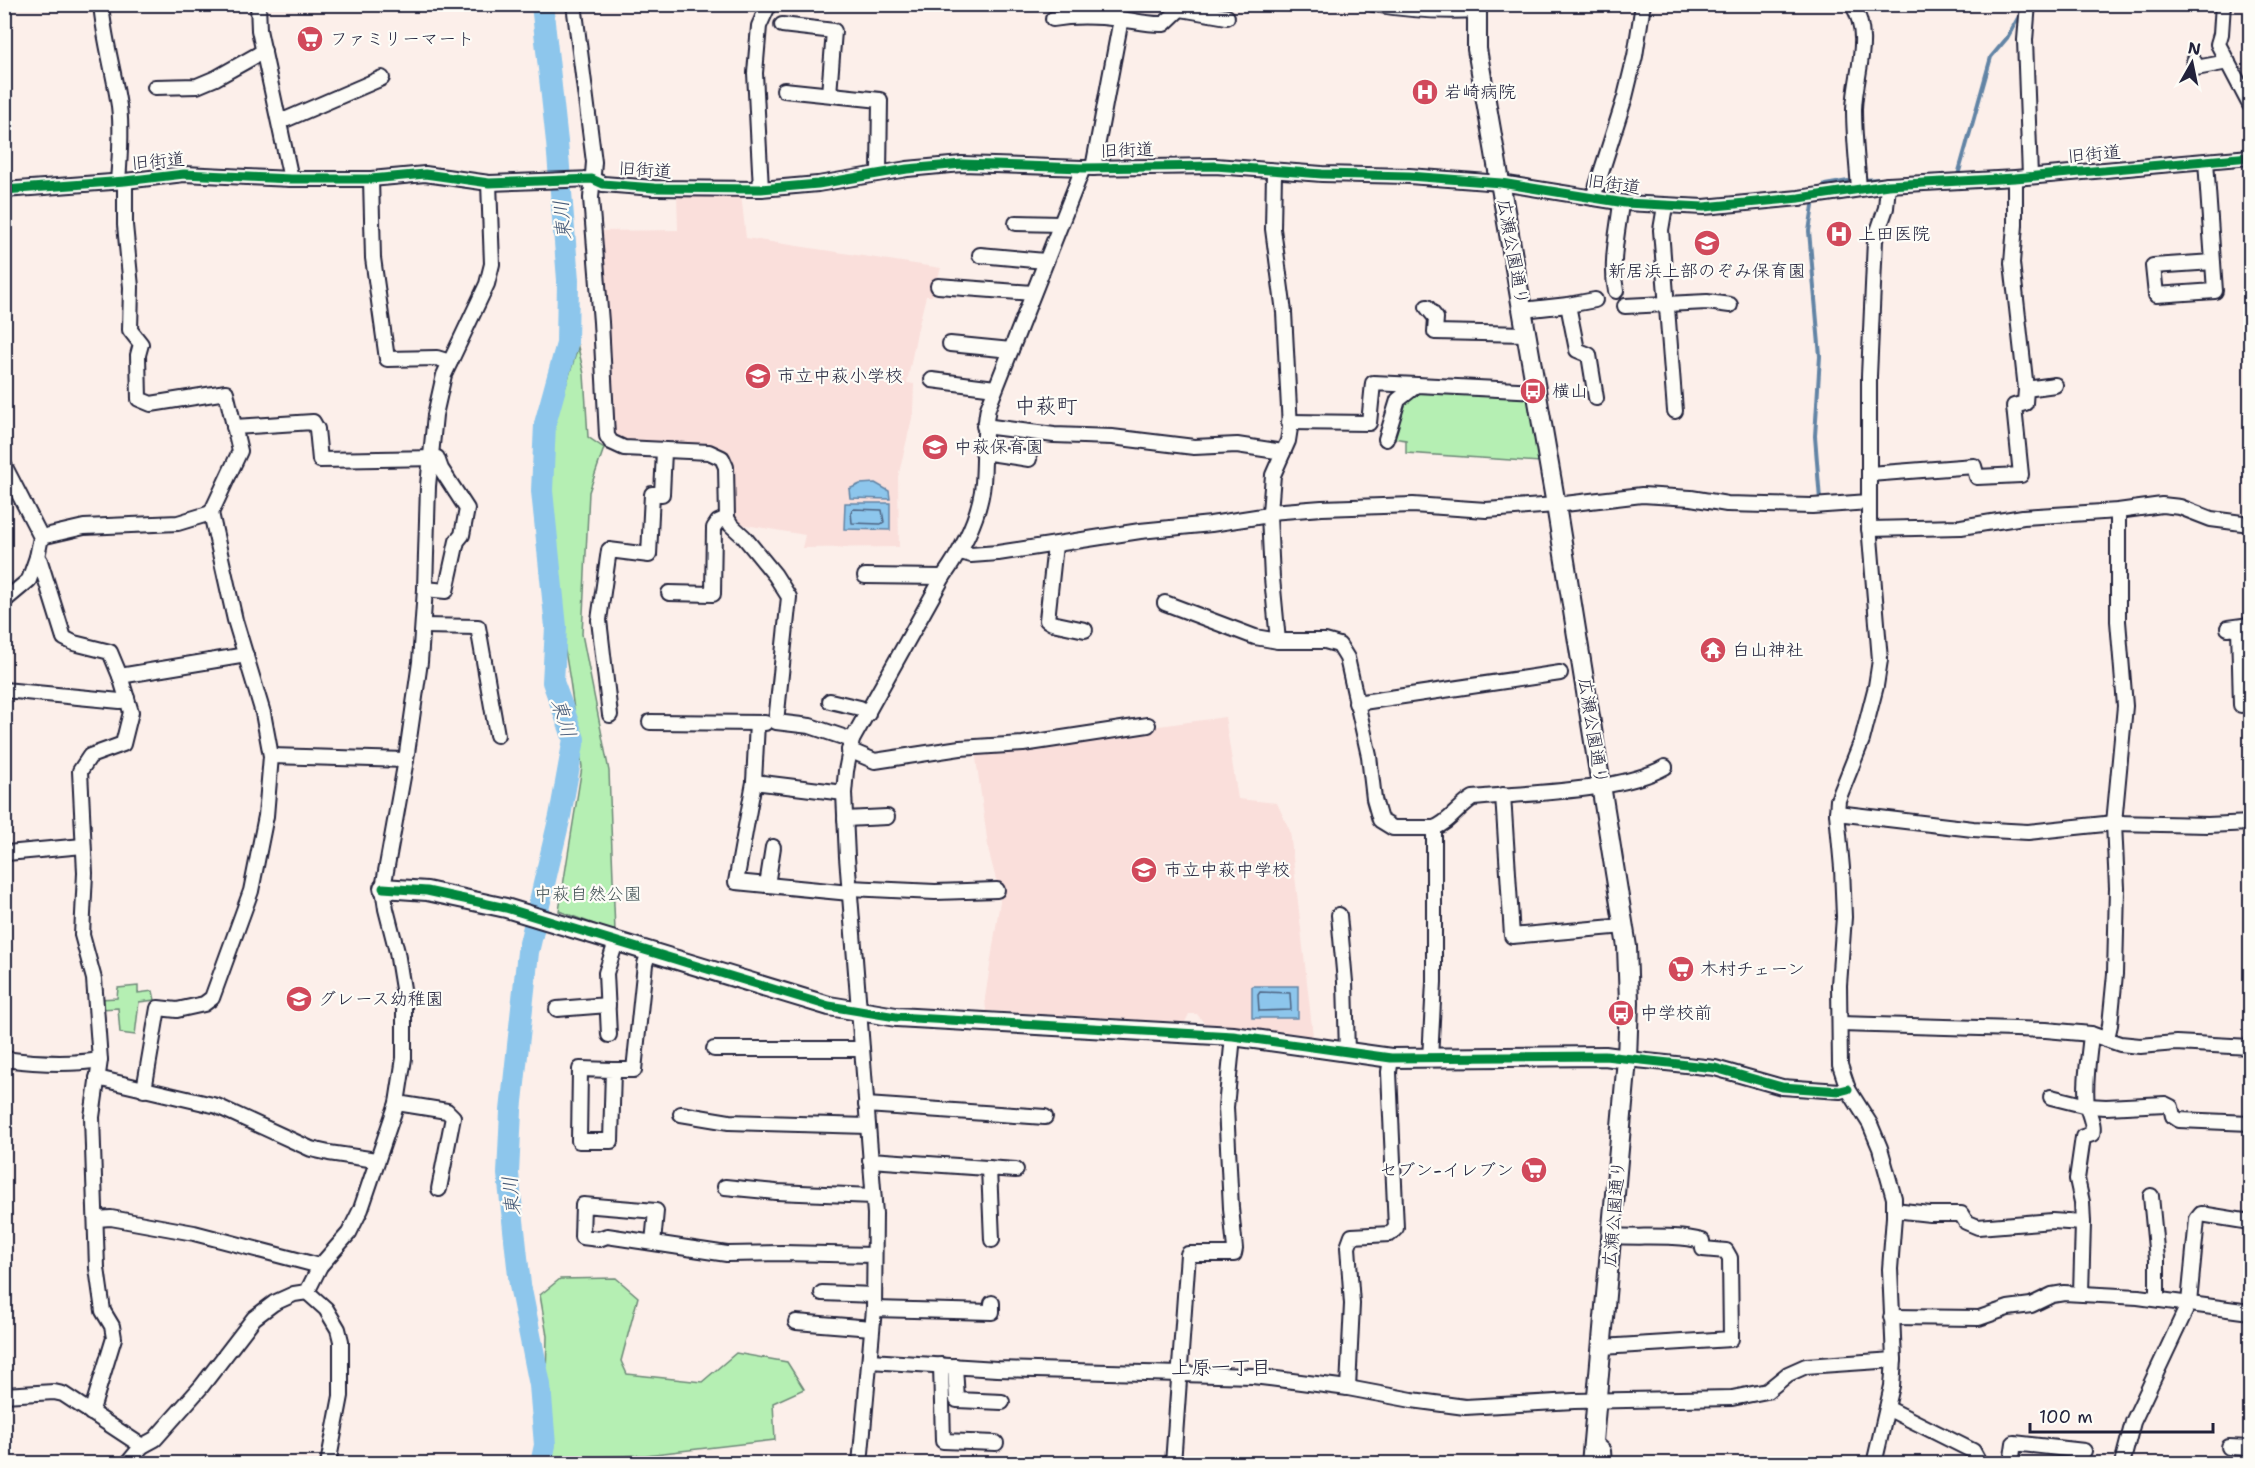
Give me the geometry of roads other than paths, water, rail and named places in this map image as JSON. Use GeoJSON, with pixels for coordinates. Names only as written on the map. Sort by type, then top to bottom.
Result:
{"type":"FeatureCollection","features":[{"type":"Feature","properties":{"kind":"street"},"geometry":{"type":"LineString","coordinates":[[101,4],[103,28],[119,110],[122,181],[131,287],[130,330],[141,344],[138,355],[139,399],[151,404],[226,392],[240,450],[211,513],[236,620],[263,713],[271,756],[266,816],[251,891],[221,976],[212,998],[204,1004],[177,1010],[158,1008],[144,1090]]}},
{"type":"Feature","properties":{"kind":"street"},"geometry":{"type":"LineString","coordinates":[[258,4],[259,30],[291,179]]}},
{"type":"Feature","properties":{"kind":"street"},"geometry":{"type":"LineString","coordinates":[[574,4],[594,162],[588,179],[601,322],[605,430],[611,442],[616,446],[664,451],[709,452],[722,458],[726,467],[727,518],[730,525],[744,537],[775,575],[789,597],[776,722]]}},
{"type":"Feature","properties":{"kind":"street"},"geometry":{"type":"LineString","coordinates":[[761,189],[755,73],[759,26],[769,4]]}},
{"type":"Feature","properties":{"kind":"street"},"geometry":{"type":"LineString","coordinates":[[1373,4],[1444,12],[1477,7]]}},
{"type":"Feature","properties":{"kind":"street"},"geometry":{"type":"LineString","coordinates":[[1852,4],[1862,26],[1863,43],[1854,107],[1859,189]]}},
{"type":"Feature","properties":{"kind":"street"},"geometry":{"type":"LineString","coordinates":[[2028,4],[2025,40],[2030,176]]}},
{"type":"Feature","properties":{"kind":"street"},"geometry":{"type":"LineString","coordinates":[[2223,4],[2218,44],[2250,105]]}},
{"type":"Feature","properties":{"kind":"street"},"geometry":{"type":"LineString","coordinates":[[1593,198],[1625,97],[1635,56],[1641,5]]}},
{"type":"Feature","properties":{"kind":"street"},"geometry":{"type":"LineString","coordinates":[[1053,19],[1089,10],[1154,25],[1164,24],[1183,7],[1227,17]]}},
{"type":"Feature","properties":{"kind":"street","name":"広瀬公園通り"},"geometry":{"type":"LineString","coordinates":[[1477,7],[1477,49],[1556,505],[1625,926],[1629,1002],[1627,1059],[1591,1464]]}},
{"type":"Feature","properties":{"kind":"street"},"geometry":{"type":"LineString","coordinates":[[860,1464],[874,1302],[874,1255],[873,1196],[845,819],[844,793],[851,745],[943,577],[961,552],[975,516],[983,485],[984,426],[995,388],[1060,224],[1088,168],[1121,19]]}},
{"type":"Feature","properties":{"kind":"street"},"geometry":{"type":"LineString","coordinates":[[782,25],[834,31],[829,94]]}},
{"type":"Feature","properties":{"kind":"street"},"geometry":{"type":"LineString","coordinates":[[155,87],[197,86],[264,51]]}},
{"type":"Feature","properties":{"kind":"street"},"geometry":{"type":"LineString","coordinates":[[2194,62],[2196,68],[2228,63]]}},
{"type":"Feature","properties":{"kind":"street"},"geometry":{"type":"LineString","coordinates":[[279,119],[287,119],[382,78]]}},
{"type":"Feature","properties":{"kind":"street"},"geometry":{"type":"LineString","coordinates":[[784,90],[880,100],[879,173]]}},
{"type":"Feature","properties":{"kind":"street","name":"旧街道"},"geometry":{"type":"LineString","coordinates":[[4,190],[184,174],[291,179],[371,179],[425,174],[489,183],[588,179],[603,184],[654,188],[761,189],[818,184],[925,166],[962,164],[1088,168],[1192,166],[1501,183],[1621,202],[1665,206],[1716,206],[1799,198],[1888,185],[2015,178],[2250,157]]}},
{"type":"Feature","properties":{"kind":"street"},"geometry":{"type":"LineString","coordinates":[[2206,161],[2213,262],[2215,291],[2156,295],[2153,266],[2213,262]]}},
{"type":"Feature","properties":{"kind":"street"},"geometry":{"type":"LineString","coordinates":[[1274,171],[1273,229],[1284,312],[1289,422],[1288,441],[1273,475],[1270,514],[1272,578],[1278,641]]}},
{"type":"Feature","properties":{"kind":"street"},"geometry":{"type":"LineString","coordinates":[[1870,474],[1974,466],[1977,477],[2021,475],[2014,406],[2025,403],[2026,389],[2012,263],[2015,178]]}},
{"type":"Feature","properties":{"kind":"street"},"geometry":{"type":"LineString","coordinates":[[371,179],[373,258],[387,359],[437,358],[450,362]]}},
{"type":"Feature","properties":{"kind":"street"},"geometry":{"type":"LineString","coordinates":[[308,1292],[320,1266],[349,1233],[357,1217],[397,1104],[404,1058],[404,995],[398,952],[386,909],[383,888],[406,760],[420,662],[426,589],[430,456],[435,415],[444,375],[487,284],[492,264],[489,183]]}},
{"type":"Feature","properties":{"kind":"street"},"geometry":{"type":"LineString","coordinates":[[1874,1464],[1892,1386],[1894,1360],[1890,1269],[1894,1198],[1880,1148],[1870,1124],[1848,1089],[1840,1065],[1839,986],[1844,917],[1837,813],[1838,800],[1862,740],[1876,686],[1880,660],[1869,530],[1869,376],[1875,240],[1886,208],[1888,185]]}},
{"type":"Feature","properties":{"kind":"street"},"geometry":{"type":"LineString","coordinates":[[1616,291],[1613,279],[1621,202]]}},
{"type":"Feature","properties":{"kind":"street"},"geometry":{"type":"LineString","coordinates":[[1665,206],[1661,230],[1675,411]]}},
{"type":"Feature","properties":{"kind":"street"},"geometry":{"type":"LineString","coordinates":[[1016,223],[1060,224]]}},
{"type":"Feature","properties":{"kind":"street"},"geometry":{"type":"LineString","coordinates":[[980,255],[1046,261]]}},
{"type":"Feature","properties":{"kind":"street"},"geometry":{"type":"LineString","coordinates":[[938,286],[1033,293]]}},
{"type":"Feature","properties":{"kind":"street"},"geometry":{"type":"LineString","coordinates":[[1522,310],[1595,300]]}},
{"type":"Feature","properties":{"kind":"street"},"geometry":{"type":"LineString","coordinates":[[1625,306],[1707,302],[1730,305]]}},
{"type":"Feature","properties":{"kind":"street"},"geometry":{"type":"LineString","coordinates":[[1568,305],[1577,350],[1589,355],[1596,399]]}},
{"type":"Feature","properties":{"kind":"street"},"geometry":{"type":"LineString","coordinates":[[1427,307],[1436,318],[1435,332],[1527,334]]}},
{"type":"Feature","properties":{"kind":"street"},"geometry":{"type":"LineString","coordinates":[[950,344],[1011,350]]}},
{"type":"Feature","properties":{"kind":"street"},"geometry":{"type":"LineString","coordinates":[[932,380],[995,388]]}},
{"type":"Feature","properties":{"kind":"street"},"geometry":{"type":"LineString","coordinates":[[1289,422],[1369,423],[1373,383],[1536,391]]}},
{"type":"Feature","properties":{"kind":"street"},"geometry":{"type":"LineString","coordinates":[[1386,439],[1398,400],[1417,385]]}},
{"type":"Feature","properties":{"kind":"street"},"geometry":{"type":"LineString","coordinates":[[2026,389],[2055,385]]}},
{"type":"Feature","properties":{"kind":"street"},"geometry":{"type":"LineString","coordinates":[[234,427],[313,422],[317,429],[320,460],[430,456],[437,458],[441,470],[467,509],[446,591],[426,589]]}},
{"type":"Feature","properties":{"kind":"street"},"geometry":{"type":"LineString","coordinates":[[984,426],[1054,435],[1112,437],[1194,447],[1237,445],[1283,452]]}},
{"type":"Feature","properties":{"kind":"street"},"geometry":{"type":"LineString","coordinates":[[610,715],[599,620],[609,550],[649,555],[652,494],[662,494],[664,451]]}},
{"type":"Feature","properties":{"kind":"street"},"geometry":{"type":"LineString","coordinates":[[983,452],[1029,459]]}},
{"type":"Feature","properties":{"kind":"street"},"geometry":{"type":"LineString","coordinates":[[4,465],[41,537],[29,580],[4,601]]}},
{"type":"Feature","properties":{"kind":"street"},"geometry":{"type":"LineString","coordinates":[[961,552],[971,555],[998,553],[1140,531],[1211,524],[1322,508],[1413,505],[1486,510],[1642,495],[1691,498],[1727,504],[1812,506],[1869,502]]}},
{"type":"Feature","properties":{"kind":"street"},"geometry":{"type":"LineString","coordinates":[[1869,530],[1961,527],[2023,518],[2118,511],[2162,505],[2180,507],[2211,519],[2250,524]]}},
{"type":"Feature","properties":{"kind":"street"},"geometry":{"type":"LineString","coordinates":[[2106,1038],[2110,1025],[2115,974],[2117,898],[2114,823],[2125,706],[2118,621],[2118,511]]}},
{"type":"Feature","properties":{"kind":"street"},"geometry":{"type":"LineString","coordinates":[[41,537],[84,527],[178,523],[211,513]]}},
{"type":"Feature","properties":{"kind":"street"},"geometry":{"type":"LineString","coordinates":[[669,592],[713,594],[714,528],[718,522],[727,518]]}},
{"type":"Feature","properties":{"kind":"street"},"geometry":{"type":"LineString","coordinates":[[1055,545],[1047,620],[1052,624],[1085,630]]}},
{"type":"Feature","properties":{"kind":"street"},"geometry":{"type":"LineString","coordinates":[[37,557],[64,638],[74,644],[110,652],[131,712],[123,744],[90,756],[80,771],[85,873],[82,935],[94,979],[99,1060],[92,1117],[97,1268],[103,1311],[112,1326],[114,1338],[90,1413]]}},
{"type":"Feature","properties":{"kind":"street"},"geometry":{"type":"LineString","coordinates":[[865,576],[943,577]]}},
{"type":"Feature","properties":{"kind":"street"},"geometry":{"type":"LineString","coordinates":[[1165,603],[1255,637],[1278,641],[1325,641],[1339,645],[1347,658],[1369,756],[1374,799],[1380,820],[1393,828],[1441,826],[1462,804],[1473,798],[1601,785],[1651,775],[1665,767]]}},
{"type":"Feature","properties":{"kind":"street"},"geometry":{"type":"LineString","coordinates":[[423,626],[478,627],[496,735]]}},
{"type":"Feature","properties":{"kind":"street"},"geometry":{"type":"LineString","coordinates":[[2239,627],[2234,683],[2241,705]]}},
{"type":"Feature","properties":{"kind":"street"},"geometry":{"type":"LineString","coordinates":[[120,676],[246,655]]}},
{"type":"Feature","properties":{"kind":"street"},"geometry":{"type":"LineString","coordinates":[[1356,703],[1560,673]]}},
{"type":"Feature","properties":{"kind":"street"},"geometry":{"type":"LineString","coordinates":[[4,690],[127,699]]}},
{"type":"Feature","properties":{"kind":"street"},"geometry":{"type":"LineString","coordinates":[[830,700],[860,708],[868,714]]}},
{"type":"Feature","properties":{"kind":"street"},"geometry":{"type":"LineString","coordinates":[[650,722],[776,722],[810,726],[851,745],[875,761],[960,748],[1023,744],[1148,725]]}},
{"type":"Feature","properties":{"kind":"street"},"geometry":{"type":"LineString","coordinates":[[757,723],[754,782],[736,882],[850,891],[997,890]]}},
{"type":"Feature","properties":{"kind":"street"},"geometry":{"type":"LineString","coordinates":[[271,756],[406,760]]}},
{"type":"Feature","properties":{"kind":"street"},"geometry":{"type":"LineString","coordinates":[[754,782],[844,793]]}},
{"type":"Feature","properties":{"kind":"street"},"geometry":{"type":"LineString","coordinates":[[1503,795],[1512,936],[1625,926]]}},
{"type":"Feature","properties":{"kind":"street"},"geometry":{"type":"LineString","coordinates":[[1837,813],[1973,829],[2028,832],[2114,823],[2208,825],[2250,823]]}},
{"type":"Feature","properties":{"kind":"street"},"geometry":{"type":"LineString","coordinates":[[845,819],[887,817]]}},
{"type":"Feature","properties":{"kind":"street"},"geometry":{"type":"LineString","coordinates":[[1430,1059],[1434,982],[1434,828]]}},
{"type":"Feature","properties":{"kind":"street"},"geometry":{"type":"LineString","coordinates":[[4,851],[7,854],[83,846]]}},
{"type":"Feature","properties":{"kind":"street"},"geometry":{"type":"LineString","coordinates":[[767,885],[773,848]]}},
{"type":"Feature","properties":{"kind":"street"},"geometry":{"type":"LineString","coordinates":[[383,888],[427,891],[506,908],[829,1006],[859,1012],[896,1017],[1233,1036],[1391,1058],[1605,1056],[1715,1068],[1782,1087],[1840,1091],[1848,1089]]}},
{"type":"Feature","properties":{"kind":"street"},"geometry":{"type":"LineString","coordinates":[[1338,915],[1345,982],[1347,1052]]}},
{"type":"Feature","properties":{"kind":"street"},"geometry":{"type":"LineString","coordinates":[[609,1035],[606,973],[616,942]]}},
{"type":"Feature","properties":{"kind":"street"},"geometry":{"type":"LineString","coordinates":[[613,1070],[611,1141],[579,1141],[580,1069],[634,1070],[645,964],[649,952]]}},
{"type":"Feature","properties":{"kind":"street"},"geometry":{"type":"LineString","coordinates":[[557,1009],[608,1005]]}},
{"type":"Feature","properties":{"kind":"street"},"geometry":{"type":"LineString","coordinates":[[1840,1024],[2046,1030],[2091,1034],[2120,1044],[2140,1046],[2176,1043],[2250,1047]]}},
{"type":"Feature","properties":{"kind":"street"},"geometry":{"type":"LineString","coordinates":[[2081,1293],[2083,1223],[2077,1179],[2083,1137],[2092,1134],[2093,1130],[2087,1106],[2086,1075],[2091,1034]]}},
{"type":"Feature","properties":{"kind":"street"},"geometry":{"type":"LineString","coordinates":[[1173,1464],[1188,1254],[1234,1254],[1235,1249],[1226,1107],[1233,1036]]}},
{"type":"Feature","properties":{"kind":"street"},"geometry":{"type":"LineString","coordinates":[[714,1049],[862,1049]]}},
{"type":"Feature","properties":{"kind":"street"},"geometry":{"type":"LineString","coordinates":[[1348,1388],[1352,1304],[1348,1247],[1352,1236],[1390,1234],[1396,1228],[1389,1072],[1391,1058]]}},
{"type":"Feature","properties":{"kind":"street"},"geometry":{"type":"LineString","coordinates":[[4,1059],[45,1062],[99,1060]]}},
{"type":"Feature","properties":{"kind":"street"},"geometry":{"type":"LineString","coordinates":[[97,1078],[217,1106],[311,1149],[329,1154],[376,1160]]}},
{"type":"Feature","properties":{"kind":"street"},"geometry":{"type":"LineString","coordinates":[[2051,1097],[2087,1106],[2165,1104],[2171,1107],[2174,1116],[2179,1120],[2250,1123]]}},
{"type":"Feature","properties":{"kind":"street"},"geometry":{"type":"LineString","coordinates":[[397,1104],[447,1111],[453,1117],[439,1189]]}},
{"type":"Feature","properties":{"kind":"street"},"geometry":{"type":"LineString","coordinates":[[866,1105],[1045,1117]]}},
{"type":"Feature","properties":{"kind":"street"},"geometry":{"type":"LineString","coordinates":[[681,1114],[729,1122],[868,1126]]}},
{"type":"Feature","properties":{"kind":"street"},"geometry":{"type":"LineString","coordinates":[[870,1160],[1016,1170]]}},
{"type":"Feature","properties":{"kind":"street"},"geometry":{"type":"LineString","coordinates":[[989,1168],[992,1240]]}},
{"type":"Feature","properties":{"kind":"street"},"geometry":{"type":"LineString","coordinates":[[725,1187],[776,1192],[873,1196]]}},
{"type":"Feature","properties":{"kind":"street"},"geometry":{"type":"LineString","coordinates":[[2151,1196],[2157,1259],[2157,1299]]}},
{"type":"Feature","properties":{"kind":"street"},"geometry":{"type":"LineString","coordinates":[[653,1243],[656,1211],[583,1205],[582,1237],[598,1239],[607,1236],[653,1243],[727,1254],[874,1255]]}},
{"type":"Feature","properties":{"kind":"street"},"geometry":{"type":"LineString","coordinates":[[1894,1210],[1929,1214],[1961,1214],[1966,1222],[1978,1227],[2052,1221],[2083,1223]]}},
{"type":"Feature","properties":{"kind":"street"},"geometry":{"type":"LineString","coordinates":[[2122,1464],[2133,1422],[2188,1303],[2197,1219],[2201,1214],[2250,1222]]}},
{"type":"Feature","properties":{"kind":"street"},"geometry":{"type":"LineString","coordinates":[[96,1219],[111,1218],[194,1233],[320,1266]]}},
{"type":"Feature","properties":{"kind":"street"},"geometry":{"type":"LineString","coordinates":[[1602,1347],[1731,1339],[1730,1258],[1726,1251],[1703,1249],[1702,1241],[1690,1238],[1612,1236]]}},
{"type":"Feature","properties":{"kind":"street"},"geometry":{"type":"LineString","coordinates":[[127,1464],[142,1446],[155,1438],[201,1387],[255,1318],[274,1303],[294,1294],[308,1292],[326,1308],[338,1329],[341,1341],[341,1396],[328,1464]]}},
{"type":"Feature","properties":{"kind":"street"},"geometry":{"type":"LineString","coordinates":[[822,1293],[874,1302],[992,1312],[992,1303]]}},
{"type":"Feature","properties":{"kind":"street"},"geometry":{"type":"LineString","coordinates":[[1891,1317],[1979,1318],[2008,1308],[2031,1305],[2052,1295],[2081,1293],[2157,1299],[2250,1312]]}},
{"type":"Feature","properties":{"kind":"street"},"geometry":{"type":"LineString","coordinates":[[796,1322],[872,1328]]}},
{"type":"Feature","properties":{"kind":"street"},"geometry":{"type":"LineString","coordinates":[[870,1361],[948,1366],[1253,1376],[1348,1388],[1465,1407],[1574,1401],[1732,1398],[1767,1392],[1788,1374],[1806,1366],[1894,1360]]}},
{"type":"Feature","properties":{"kind":"street"},"geometry":{"type":"LineString","coordinates":[[948,1366],[957,1400],[1002,1402]]}},
{"type":"Feature","properties":{"kind":"street"},"geometry":{"type":"LineString","coordinates":[[948,1366],[943,1441],[996,1443]]}},
{"type":"Feature","properties":{"kind":"street"},"geometry":{"type":"LineString","coordinates":[[4,1395],[54,1392],[63,1394],[142,1446]]}},
{"type":"Feature","properties":{"kind":"street"},"geometry":{"type":"LineString","coordinates":[[1887,1408],[1973,1451],[1980,1464]]}},
{"type":"Feature","properties":{"kind":"street"},"geometry":{"type":"LineString","coordinates":[[1593,1442],[1603,1451],[1604,1464]]}},
{"type":"Feature","properties":{"kind":"street"},"geometry":{"type":"LineString","coordinates":[[2011,1464],[2013,1443],[2084,1451]]}},
{"type":"Feature","properties":{"kind":"street"},"geometry":{"type":"LineString","coordinates":[[2229,1447],[2250,1448]]}},
{"type":"Feature","properties":{"kind":"water"},"geometry":{"type":"Polygon","coordinates":[[[875,483],[889,491],[890,499],[850,498],[849,489],[860,484],[875,483]]]}},
{"type":"Feature","properties":{"kind":"water"},"geometry":{"type":"Polygon","coordinates":[[[845,503],[890,503],[890,530],[844,529],[845,503]]]}},
{"type":"Feature","properties":{"kind":"water"},"geometry":{"type":"Polygon","coordinates":[[[1252,986],[1298,986],[1298,1018],[1252,1018],[1252,986]]]}},
{"type":"Feature","properties":{"kind":"waterway","name":"東川"},"geometry":{"type":"LineString","coordinates":[[541,1464],[545,1445],[540,1385],[520,1285],[508,1174],[511,1111],[528,952],[560,816],[574,739],[553,682],[556,627],[542,491],[545,424],[567,344],[568,280],[557,142],[542,4]]}},
{"type":"Feature","properties":{"kind":"waterway"},"geometry":{"type":"LineString","coordinates":[[1955,175],[1958,175],[1991,57],[2007,38],[2023,9]]}},
{"type":"Feature","properties":{"kind":"waterway"},"geometry":{"type":"LineString","coordinates":[[1862,180],[1920,177]]}},
{"type":"Feature","properties":{"kind":"waterway"},"geometry":{"type":"LineString","coordinates":[[1825,185],[1848,181]]}},
{"type":"Feature","properties":{"kind":"waterway"},"geometry":{"type":"LineString","coordinates":[[1813,206],[1809,231],[1820,356],[1815,436],[1820,500]]}},
{"type":"Feature","properties":{"kind":"place","name":"ファミリーマート"},"geometry":{"type":"Point","coordinates":[310,39]}},
{"type":"Feature","properties":{"kind":"place","name":"岩崎病院"},"geometry":{"type":"Point","coordinates":[1425,92]}},
{"type":"Feature","properties":{"kind":"place","name":"上田医院"},"geometry":{"type":"Point","coordinates":[1839,234]}},
{"type":"Feature","properties":{"kind":"place","name":"新居浜上部のぞみ保育園"},"geometry":{"type":"Point","coordinates":[1707,243]}},
{"type":"Feature","properties":{"kind":"place","name":"市立中萩小学校"},"geometry":{"type":"Point","coordinates":[758,376]}},
{"type":"Feature","properties":{"kind":"place","name":"横山"},"geometry":{"type":"Point","coordinates":[1533,391]}},
{"type":"Feature","properties":{"kind":"place","name":"中萩保育園"},"geometry":{"type":"Point","coordinates":[935,447]}},
{"type":"Feature","properties":{"kind":"place","name":"白山神社"},"geometry":{"type":"Point","coordinates":[1713,650]}},
{"type":"Feature","properties":{"kind":"place","name":"市立中萩中学校"},"geometry":{"type":"Point","coordinates":[1144,870]}},
{"type":"Feature","properties":{"kind":"place","name":"木村チェーン"},"geometry":{"type":"Point","coordinates":[1681,969]}},
{"type":"Feature","properties":{"kind":"place","name":"グレース幼稚園"},"geometry":{"type":"Point","coordinates":[299,999]}},
{"type":"Feature","properties":{"kind":"place","name":"中学校前"},"geometry":{"type":"Point","coordinates":[1621,1013]}},
{"type":"Feature","properties":{"kind":"place","name":"セブン-イレブン"},"geometry":{"type":"Point","coordinates":[1534,1170]}},
{"type":"Feature","properties":{"kind":"district","name":"中萩町"},"geometry":{"type":"Point","coordinates":[1046,406]}},
{"type":"Feature","properties":{"kind":"district","name":"上原一丁目"},"geometry":{"type":"Point","coordinates":[1221,1367]}},
{"type":"Feature","properties":{"kind":"park label","name":"中萩自然公園"},"geometry":{"type":"Point","coordinates":[588,894]}}]}
